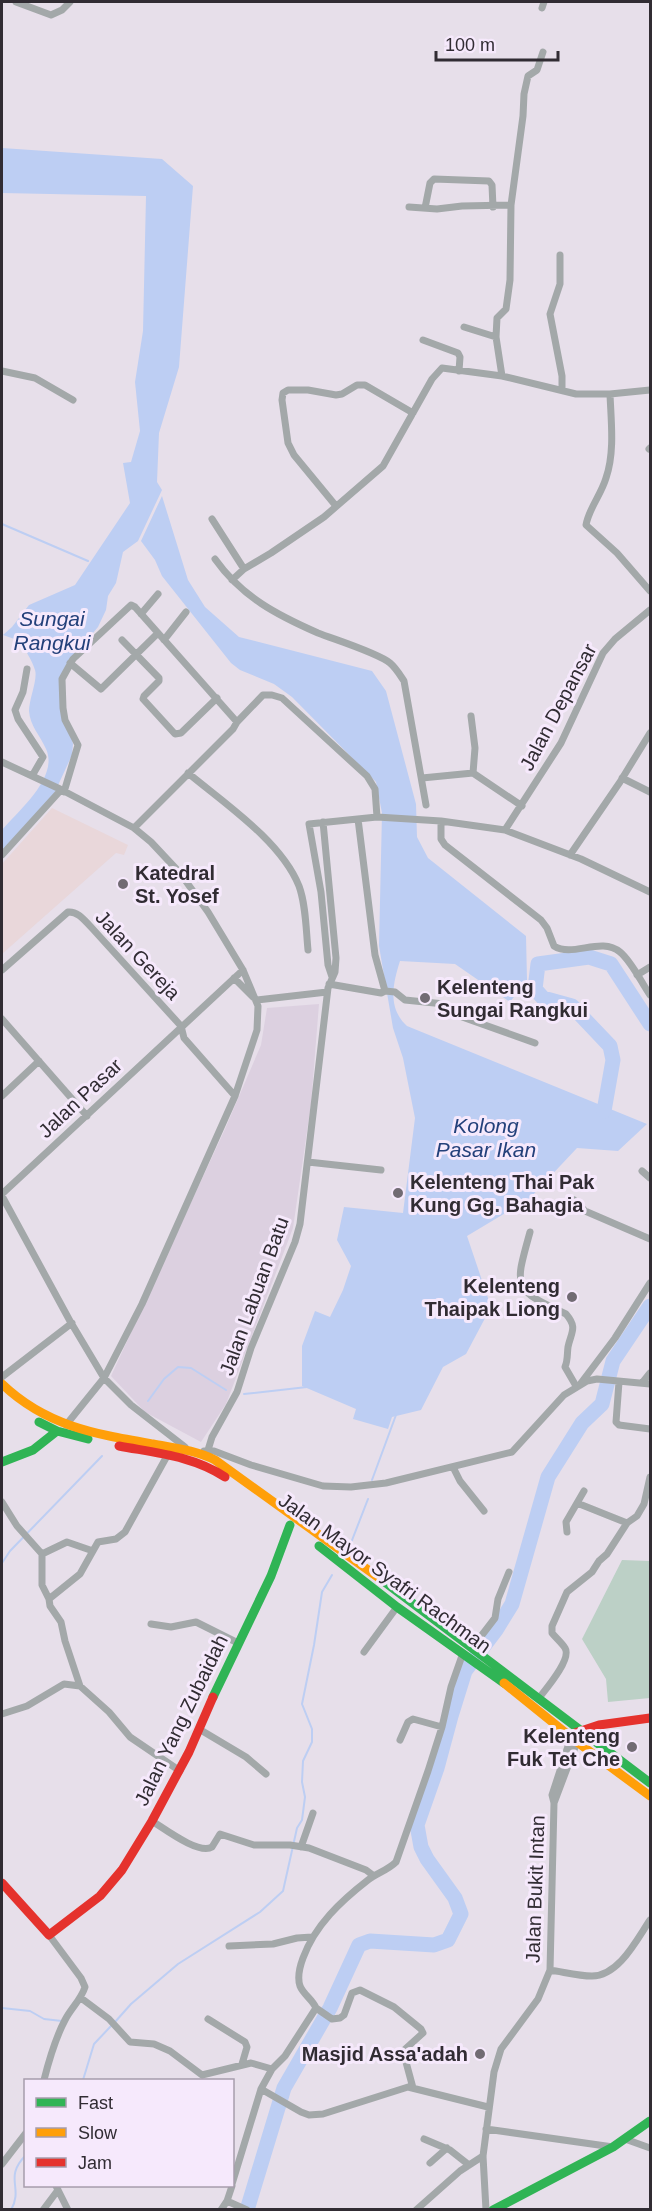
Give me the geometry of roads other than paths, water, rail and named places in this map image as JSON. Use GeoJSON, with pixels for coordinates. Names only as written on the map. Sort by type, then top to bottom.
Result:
{"type":"FeatureCollection","features":[{"type":"Feature","properties":{"kind":"main road","name":"Jalan Mayor Syafri Rachman"},"geometry":{"type":"LineString","coordinates":[[2,1384],[26,1407],[66,1425],[99,1434],[198,1451],[215,1460],[580,1734]]}},
{"type":"Feature","properties":{"kind":"main road","name":"Jalan Mayor Syafri Rachman"},"geometry":{"type":"LineString","coordinates":[[2,1396],[23,1413],[57,1431],[196,1461],[216,1471],[398,1606],[539,1698],[580,1734]]}},
{"type":"Feature","properties":{"kind":"main road"},"geometry":{"type":"LineString","coordinates":[[2,1462],[33,1450],[57,1431]]}},
{"type":"Feature","properties":{"kind":"main road","name":"Jalan Yang Zubaidah"},"geometry":{"type":"LineString","coordinates":[[49,1935],[100,1896],[122,1869],[152,1821],[180,1771],[271,1576],[290,1525]]}},
{"type":"Feature","properties":{"kind":"main road"},"geometry":{"type":"LineString","coordinates":[[580,1734],[651,1718]]}},
{"type":"Feature","properties":{"kind":"main road"},"geometry":{"type":"LineString","coordinates":[[580,1734],[651,1783]]}},
{"type":"Feature","properties":{"kind":"main road"},"geometry":{"type":"LineString","coordinates":[[580,1734],[651,1796]]}},
{"type":"Feature","properties":{"kind":"main road"},"geometry":{"type":"LineString","coordinates":[[2,1883],[49,1935]]}},
{"type":"Feature","properties":{"kind":"main road"},"geometry":{"type":"LineString","coordinates":[[493,2210],[613,2147],[651,2121]]}},
{"type":"Feature","properties":{"kind":"street"},"geometry":{"type":"LineString","coordinates":[[16,2],[51,15],[62,10],[70,2]]}},
{"type":"Feature","properties":{"kind":"street"},"geometry":{"type":"LineString","coordinates":[[502,376],[496,337],[498,317],[505,312],[510,280],[511,205],[524,94],[529,75],[537,70],[543,52]]}},
{"type":"Feature","properties":{"kind":"street"},"geometry":{"type":"LineString","coordinates":[[425,208],[430,183],[434,179],[489,181],[492,185],[493,207]]}},
{"type":"Feature","properties":{"kind":"street"},"geometry":{"type":"LineString","coordinates":[[409,207],[511,205]]}},
{"type":"Feature","properties":{"kind":"street"},"geometry":{"type":"LineString","coordinates":[[560,255],[560,284],[550,314],[562,376],[561,390]]}},
{"type":"Feature","properties":{"kind":"street"},"geometry":{"type":"LineString","coordinates":[[464,327],[496,337]]}},
{"type":"Feature","properties":{"kind":"street"},"geometry":{"type":"LineString","coordinates":[[423,340],[458,353],[459,371]]}},
{"type":"Feature","properties":{"kind":"street"},"geometry":{"type":"LineString","coordinates":[[232,580],[244,569],[324,517],[375,475],[383,466],[442,368],[502,376],[576,394],[610,394],[651,390]]}},
{"type":"Feature","properties":{"kind":"street"},"geometry":{"type":"LineString","coordinates":[[2,371],[35,378],[72,400]]}},
{"type":"Feature","properties":{"kind":"street"},"geometry":{"type":"LineString","coordinates":[[336,506],[294,455],[288,443],[283,393],[288,390],[298,390],[342,394],[357,385],[365,385],[413,413]]}},
{"type":"Feature","properties":{"kind":"street"},"geometry":{"type":"LineString","coordinates":[[610,394],[611,449],[607,476],[586,525],[617,553],[651,591]]}},
{"type":"Feature","properties":{"kind":"street"},"geometry":{"type":"LineString","coordinates":[[212,519],[244,569]]}},
{"type":"Feature","properties":{"kind":"street"},"geometry":{"type":"LineString","coordinates":[[215,559],[232,580],[260,604],[315,632],[382,658],[392,665],[404,681],[426,805]]}},
{"type":"Feature","properties":{"kind":"street"},"geometry":{"type":"LineString","coordinates":[[141,614],[158,594]]}},
{"type":"Feature","properties":{"kind":"street"},"geometry":{"type":"LineString","coordinates":[[2,855],[62,790],[78,745],[69,730],[63,708],[62,679],[70,663],[128,607],[132,605],[141,614],[237,722]]}},
{"type":"Feature","properties":{"kind":"street","name":"Jalan Depansar"},"geometry":{"type":"LineString","coordinates":[[505,830],[561,743],[603,653],[615,639],[651,610]]}},
{"type":"Feature","properties":{"kind":"street"},"geometry":{"type":"LineString","coordinates":[[164,640],[186,612]]}},
{"type":"Feature","properties":{"kind":"street"},"geometry":{"type":"LineString","coordinates":[[70,663],[101,689],[158,633]]}},
{"type":"Feature","properties":{"kind":"street"},"geometry":{"type":"LineString","coordinates":[[122,639],[159,680],[143,699],[175,734],[181,733],[217,698]]}},
{"type":"Feature","properties":{"kind":"street"},"geometry":{"type":"LineString","coordinates":[[27,669],[23,692],[15,710],[18,719],[43,757],[32,776]]}},
{"type":"Feature","properties":{"kind":"street"},"geometry":{"type":"LineString","coordinates":[[134,828],[233,729],[263,695],[282,698],[367,776],[375,789],[378,817]]}},
{"type":"Feature","properties":{"kind":"street"},"geometry":{"type":"LineString","coordinates":[[471,716],[475,748],[473,773]]}},
{"type":"Feature","properties":{"kind":"street"},"geometry":{"type":"LineString","coordinates":[[570,855],[651,733]]}},
{"type":"Feature","properties":{"kind":"street"},"geometry":{"type":"LineString","coordinates":[[2,762],[134,828],[159,849],[187,882],[243,970],[257,1000],[257,1030],[235,1096],[142,1304],[104,1378],[66,1425]]}},
{"type":"Feature","properties":{"kind":"street"},"geometry":{"type":"LineString","coordinates":[[188,773],[260,835],[288,866],[301,893],[308,950]]}},
{"type":"Feature","properties":{"kind":"street"},"geometry":{"type":"LineString","coordinates":[[422,778],[473,773],[522,806]]}},
{"type":"Feature","properties":{"kind":"street"},"geometry":{"type":"LineString","coordinates":[[622,778],[651,792]]}},
{"type":"Feature","properties":{"kind":"street"},"geometry":{"type":"LineString","coordinates":[[332,977],[309,824],[378,817],[441,820],[505,830],[570,855],[651,892]]}},
{"type":"Feature","properties":{"kind":"street"},"geometry":{"type":"LineString","coordinates":[[358,819],[375,955],[386,991]]}},
{"type":"Feature","properties":{"kind":"street"},"geometry":{"type":"LineString","coordinates":[[441,820],[441,839],[445,845],[541,920],[548,928],[554,946],[562,950],[600,946],[620,951],[651,995]]}},
{"type":"Feature","properties":{"kind":"street","name":"Jalan Labuan Batu"},"geometry":{"type":"LineString","coordinates":[[198,1451],[212,1437],[235,1398],[251,1348],[295,1242],[300,1224],[328,988],[336,958],[333,906],[323,822]]}},
{"type":"Feature","properties":{"kind":"street"},"geometry":{"type":"LineString","coordinates":[[321,892],[331,890]]}},
{"type":"Feature","properties":{"kind":"street"},"geometry":{"type":"LineString","coordinates":[[323,908],[333,906]]}},
{"type":"Feature","properties":{"kind":"street","name":"Jalan Gereja"},"geometry":{"type":"LineString","coordinates":[[2,970],[68,912],[78,915],[181,1026],[184,1038],[235,1096]]}},
{"type":"Feature","properties":{"kind":"street"},"geometry":{"type":"LineString","coordinates":[[637,975],[651,968]]}},
{"type":"Feature","properties":{"kind":"street","name":"Jalan Pasar"},"geometry":{"type":"LineString","coordinates":[[2,1195],[243,970]]}},
{"type":"Feature","properties":{"kind":"street"},"geometry":{"type":"LineString","coordinates":[[234,978],[257,1000]]}},
{"type":"Feature","properties":{"kind":"street"},"geometry":{"type":"LineString","coordinates":[[257,1000],[328,988],[381,993],[395,992],[405,1000],[444,1004],[451,1012],[535,1043]]}},
{"type":"Feature","properties":{"kind":"street"},"geometry":{"type":"LineString","coordinates":[[2,1019],[87,1116]]}},
{"type":"Feature","properties":{"kind":"street"},"geometry":{"type":"LineString","coordinates":[[2,1096],[39,1061]]}},
{"type":"Feature","properties":{"kind":"street"},"geometry":{"type":"LineString","coordinates":[[308,1162],[381,1170]]}},
{"type":"Feature","properties":{"kind":"street"},"geometry":{"type":"LineString","coordinates":[[642,1171],[651,1178]]}},
{"type":"Feature","properties":{"kind":"street"},"geometry":{"type":"LineString","coordinates":[[2,1195],[104,1378],[131,1405],[198,1451],[316,1484],[351,1487],[386,1483],[512,1452],[553,1405],[579,1385],[615,1338],[651,1282]]}},
{"type":"Feature","properties":{"kind":"street"},"geometry":{"type":"LineString","coordinates":[[574,1200],[585,1211],[651,1239]]}},
{"type":"Feature","properties":{"kind":"street"},"geometry":{"type":"LineString","coordinates":[[530,1232],[519,1272],[520,1280],[524,1289],[531,1296],[569,1317],[574,1332],[568,1347],[568,1360],[565,1367],[579,1385]]}},
{"type":"Feature","properties":{"kind":"street"},"geometry":{"type":"LineString","coordinates":[[2,1377],[72,1323]]}},
{"type":"Feature","properties":{"kind":"street"},"geometry":{"type":"LineString","coordinates":[[642,1383],[651,1373]]}},
{"type":"Feature","properties":{"kind":"street"},"geometry":{"type":"LineString","coordinates":[[579,1385],[601,1379],[651,1384]]}},
{"type":"Feature","properties":{"kind":"street"},"geometry":{"type":"LineString","coordinates":[[619,1382],[616,1422],[619,1425],[651,1429]]}},
{"type":"Feature","properties":{"kind":"street"},"geometry":{"type":"LineString","coordinates":[[49,1599],[80,1574],[100,1541],[116,1539],[125,1532],[167,1456]]}},
{"type":"Feature","properties":{"kind":"street"},"geometry":{"type":"LineString","coordinates":[[242,1480],[251,1465]]}},
{"type":"Feature","properties":{"kind":"street"},"geometry":{"type":"LineString","coordinates":[[453,1467],[460,1481],[484,1511]]}},
{"type":"Feature","properties":{"kind":"street"},"geometry":{"type":"LineString","coordinates":[[539,1698],[562,1667],[566,1655],[565,1648],[552,1634],[552,1626],[567,1592],[584,1580],[607,1554],[627,1523],[637,1516],[644,1504],[651,1477]]}},
{"type":"Feature","properties":{"kind":"street"},"geometry":{"type":"LineString","coordinates":[[567,1532],[566,1522],[584,1491]]}},
{"type":"Feature","properties":{"kind":"street"},"geometry":{"type":"LineString","coordinates":[[2,1502],[24,1535],[42,1554],[42,1586],[50,1606],[61,1622],[80,1686],[109,1712],[130,1737],[180,1771]]}},
{"type":"Feature","properties":{"kind":"street"},"geometry":{"type":"LineString","coordinates":[[578,1503],[627,1523]]}},
{"type":"Feature","properties":{"kind":"street"},"geometry":{"type":"LineString","coordinates":[[42,1554],[67,1542],[93,1551]]}},
{"type":"Feature","properties":{"kind":"street"},"geometry":{"type":"LineString","coordinates":[[413,2088],[404,2051],[421,2037],[423,2033],[421,2029],[394,2007],[360,1990],[352,1993],[344,2015],[332,2019],[316,2008],[302,1990],[299,1982],[300,1970],[312,1937],[321,1924],[374,1876],[390,1867],[399,1856],[442,1727],[451,1687],[495,1618],[498,1599],[509,1572]]}},
{"type":"Feature","properties":{"kind":"street"},"geometry":{"type":"LineString","coordinates":[[364,1652],[398,1606]]}},
{"type":"Feature","properties":{"kind":"street"},"geometry":{"type":"LineString","coordinates":[[151,1624],[171,1627],[196,1622],[238,1643]]}},
{"type":"Feature","properties":{"kind":"street"},"geometry":{"type":"LineString","coordinates":[[2,1714],[27,1706],[64,1684],[80,1686]]}},
{"type":"Feature","properties":{"kind":"street"},"geometry":{"type":"LineString","coordinates":[[400,1740],[408,1722],[413,1719],[442,1727]]}},
{"type":"Feature","properties":{"kind":"street"},"geometry":{"type":"LineString","coordinates":[[199,1729],[246,1757],[266,1774]]}},
{"type":"Feature","properties":{"kind":"street","name":"Jalan Bukit Intan"},"geometry":{"type":"LineString","coordinates":[[486,2210],[483,2156],[494,2072],[501,2049],[538,1998],[550,1970],[554,1803],[552,1795],[580,1734]]}},
{"type":"Feature","properties":{"kind":"street"},"geometry":{"type":"LineString","coordinates":[[299,1847],[313,1813]]}},
{"type":"Feature","properties":{"kind":"street"},"geometry":{"type":"LineString","coordinates":[[152,1821],[187,1842],[204,1849],[212,1847],[220,1834],[254,1845],[290,1845],[366,1870],[374,1876]]}},
{"type":"Feature","properties":{"kind":"street"},"geometry":{"type":"LineString","coordinates":[[550,1970],[593,1976],[602,1974],[613,1968],[624,1957],[651,1920]]}},
{"type":"Feature","properties":{"kind":"street"},"geometry":{"type":"LineString","coordinates":[[44,2079],[56,2040],[85,1987],[81,1978],[49,1935]]}},
{"type":"Feature","properties":{"kind":"street"},"geometry":{"type":"LineString","coordinates":[[229,1946],[273,1944],[312,1937]]}},
{"type":"Feature","properties":{"kind":"street"},"geometry":{"type":"LineString","coordinates":[[81,1998],[109,2019],[130,2042],[154,2044],[170,2051],[201,2078],[242,2064],[258,2064],[272,2069]]}},
{"type":"Feature","properties":{"kind":"street"},"geometry":{"type":"LineString","coordinates":[[234,2178],[261,2089],[272,2069],[285,2056],[316,2008]]}},
{"type":"Feature","properties":{"kind":"street"},"geometry":{"type":"LineString","coordinates":[[208,2019],[245,2042],[247,2047],[242,2064]]}},
{"type":"Feature","properties":{"kind":"street"},"geometry":{"type":"LineString","coordinates":[[261,2089],[309,2115],[323,2114],[393,2091],[413,2088],[488,2107]]}},
{"type":"Feature","properties":{"kind":"street"},"geometry":{"type":"LineString","coordinates":[[486,2129],[613,2147]]}},
{"type":"Feature","properties":{"kind":"street"},"geometry":{"type":"LineString","coordinates":[[2,2164],[24,2136]]}},
{"type":"Feature","properties":{"kind":"street"},"geometry":{"type":"LineString","coordinates":[[424,2139],[447,2148],[468,2165]]}},
{"type":"Feature","properties":{"kind":"street"},"geometry":{"type":"LineString","coordinates":[[626,2139],[651,2148]]}},
{"type":"Feature","properties":{"kind":"street"},"geometry":{"type":"LineString","coordinates":[[430,2163],[447,2148]]}},
{"type":"Feature","properties":{"kind":"street"},"geometry":{"type":"LineString","coordinates":[[416,2210],[431,2194],[483,2156]]}},
{"type":"Feature","properties":{"kind":"street"},"geometry":{"type":"LineString","coordinates":[[221,2210],[231,2187]]}},
{"type":"Feature","properties":{"kind":"street"},"geometry":{"type":"LineString","coordinates":[[43,2210],[57,2188]]}},
{"type":"Feature","properties":{"kind":"street"},"geometry":{"type":"LineString","coordinates":[[57,2188],[68,2210]]}},
{"type":"Feature","properties":{"kind":"street"},"geometry":{"type":"LineString","coordinates":[[227,2201],[247,2210]]}},
{"type":"Feature","properties":{"kind":"water","name":"Sungai Rangkui"},"geometry":{"type":"Polygon","coordinates":[[[2,148],[162,159],[193,186],[179,367],[159,433],[157,482],[162,490],[138,541],[123,552],[116,583],[108,596],[106,610],[98,627],[67,664],[59,686],[73,744],[72,755],[54,794],[2,853],[2,830],[27,803],[42,782],[49,760],[46,749],[33,726],[29,711],[36,674],[34,666],[20,641],[3,635],[29,605],[75,585],[130,503],[123,463],[131,462],[140,431],[135,382],[143,331],[146,196],[2,193],[2,148]]]}},
{"type":"Feature","properties":{"kind":"water","name":"Kolong Pasar Ikan"},"geometry":{"type":"Polygon","coordinates":[[[162,496],[188,580],[205,607],[239,637],[372,671],[386,691],[416,804],[417,837],[428,858],[526,936],[527,980],[510,1002],[455,964],[400,961],[393,995],[396,1011],[401,1019],[407,1026],[647,1124],[618,1151],[577,1148],[529,1199],[467,1236],[491,1307],[466,1354],[443,1367],[421,1410],[392,1417],[388,1429],[353,1419],[356,1409],[302,1386],[302,1346],[315,1311],[330,1317],[351,1266],[337,1240],[344,1207],[403,1213],[415,1118],[403,1058],[393,1028],[379,946],[382,813],[376,782],[292,697],[274,684],[240,670],[231,663],[162,576],[155,560],[141,541],[162,496]]]}},
{"type":"Feature","properties":{"kind":"waterway"},"geometry":{"type":"LineString","coordinates":[[2,524],[88,561]]}},
{"type":"Feature","properties":{"kind":"waterway"},"geometry":{"type":"LineString","coordinates":[[604,1111],[613,1060],[610,1046],[572,1006],[543,998],[535,989],[538,964],[589,957],[611,964],[650,1024]]}},
{"type":"Feature","properties":{"kind":"waterway"},"geometry":{"type":"LineString","coordinates":[[247,2210],[284,2088],[330,2008],[359,1945],[370,1941],[434,1945],[448,1940],[461,1914],[455,1898],[421,1847],[417,1825],[437,1768],[465,1671],[496,1630],[512,1604],[548,1477],[582,1423],[602,1404],[613,1361],[650,1306]]}},
{"type":"Feature","properties":{"kind":"waterway"},"geometry":{"type":"LineString","coordinates":[[148,1401],[164,1379],[178,1367],[191,1368],[226,1390]]}},
{"type":"Feature","properties":{"kind":"waterway"},"geometry":{"type":"LineString","coordinates":[[244,1394],[307,1387]]}},
{"type":"Feature","properties":{"kind":"waterway"},"geometry":{"type":"LineString","coordinates":[[372,1480],[396,1415]]}},
{"type":"Feature","properties":{"kind":"waterway"},"geometry":{"type":"LineString","coordinates":[[2,1563],[10,1551],[102,1456]]}},
{"type":"Feature","properties":{"kind":"waterway"},"geometry":{"type":"LineString","coordinates":[[349,1548],[368,1499]]}},
{"type":"Feature","properties":{"kind":"waterway"},"geometry":{"type":"LineString","coordinates":[[115,2022],[131,2004],[178,1964],[260,1912],[283,1891],[297,1828],[302,1820],[305,1797],[302,1782],[303,1761],[312,1742],[312,1729],[302,1704],[322,1592],[332,1575]]}},
{"type":"Feature","properties":{"kind":"waterway"},"geometry":{"type":"LineString","coordinates":[[2,2008],[30,2011],[44,2019],[62,2021]]}},
{"type":"Feature","properties":{"kind":"waterway"},"geometry":{"type":"LineString","coordinates":[[83,2079],[94,2044],[111,2026]]}},
{"type":"Feature","properties":{"kind":"waterway"},"geometry":{"type":"LineString","coordinates":[[11,2210],[16,2195],[16,2170],[24,2157]]}},
{"type":"Feature","properties":{"kind":"place","name":"Katedral St. Yosef"},"geometry":{"type":"Point","coordinates":[123,884]}},
{"type":"Feature","properties":{"kind":"place","name":"Kelenteng Sungai Rangkui"},"geometry":{"type":"Point","coordinates":[425,998]}},
{"type":"Feature","properties":{"kind":"place","name":"Kelenteng Thai Pak Kung Gg. Bahagia"},"geometry":{"type":"Point","coordinates":[398,1193]}},
{"type":"Feature","properties":{"kind":"place","name":"Kelenteng Thaipak Liong"},"geometry":{"type":"Point","coordinates":[572,1297]}},
{"type":"Feature","properties":{"kind":"place","name":"Kelenteng Fuk Tet Che"},"geometry":{"type":"Point","coordinates":[632,1747]}},
{"type":"Feature","properties":{"kind":"place","name":"Masjid Assa'adah"},"geometry":{"type":"Point","coordinates":[480,2054]}}]}
